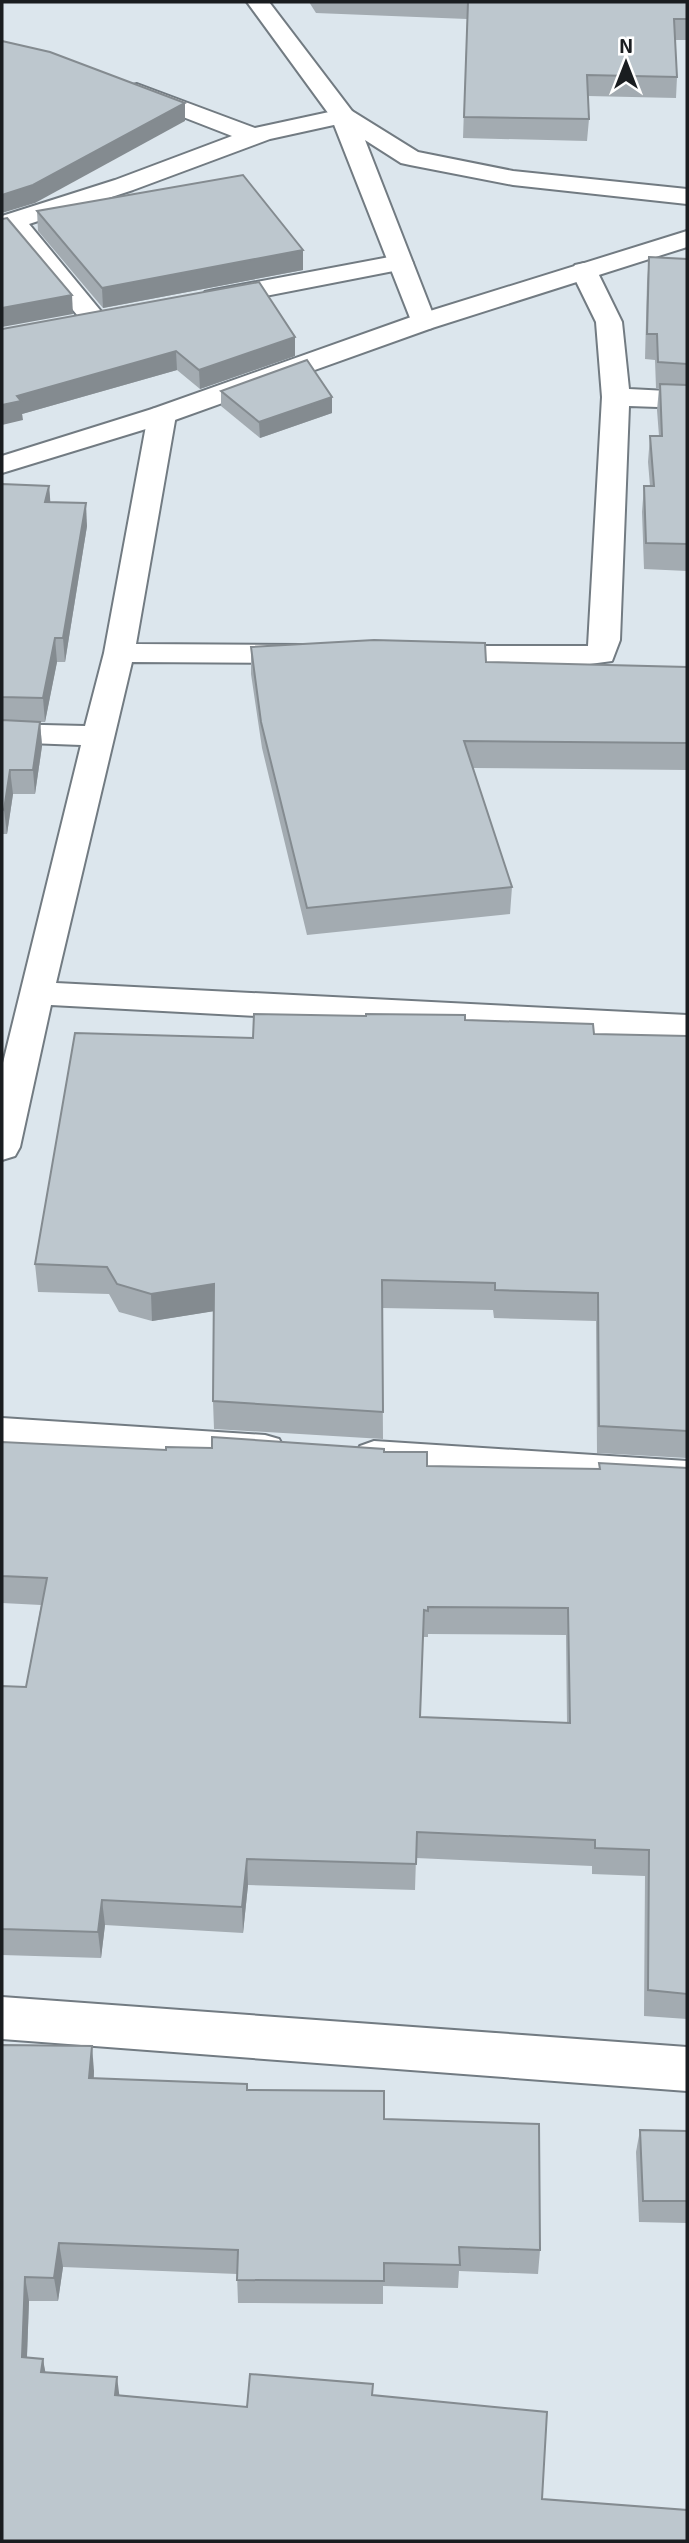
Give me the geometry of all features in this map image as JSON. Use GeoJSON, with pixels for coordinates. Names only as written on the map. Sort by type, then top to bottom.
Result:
{"type":"FeatureCollection","features":[{"type":"Feature","properties":{"kind":"street"},"geometry":{"type":"LineString","coordinates":[[258,2],[342,116],[423,322]]}},
{"type":"Feature","properties":{"kind":"street"},"geometry":{"type":"LineString","coordinates":[[111,81],[254,136]]}},
{"type":"Feature","properties":{"kind":"street"},"geometry":{"type":"LineString","coordinates":[[96,321],[8,223],[124,185],[254,136],[342,116],[410,158],[513,178],[687,197]]}},
{"type":"Feature","properties":{"kind":"street"},"geometry":{"type":"LineString","coordinates":[[2,465],[162,415],[423,322],[687,239]]}},
{"type":"Feature","properties":{"kind":"street"},"geometry":{"type":"LineString","coordinates":[[189,303],[400,263]]}},
{"type":"Feature","properties":{"kind":"street"},"geometry":{"type":"LineString","coordinates":[[409,655],[575,657],[601,654],[605,640],[616,397],[609,322],[584,271]]}},
{"type":"Feature","properties":{"kind":"street"},"geometry":{"type":"LineString","coordinates":[[69,326],[123,316]]}},
{"type":"Feature","properties":{"kind":"street"},"geometry":{"type":"LineString","coordinates":[[616,397],[687,400]]}},
{"type":"Feature","properties":{"kind":"street"},"geometry":{"type":"LineString","coordinates":[[2,1146],[36,993],[119,653],[162,415]]}},
{"type":"Feature","properties":{"kind":"street"},"geometry":{"type":"LineString","coordinates":[[119,653],[326,654]]}},
{"type":"Feature","properties":{"kind":"street"},"geometry":{"type":"LineString","coordinates":[[2,733],[97,736]]}},
{"type":"Feature","properties":{"kind":"street"},"geometry":{"type":"LineString","coordinates":[[36,993],[687,1027]]}},
{"type":"Feature","properties":{"kind":"street"},"geometry":{"type":"LineString","coordinates":[[2,1433],[687,1477]]}},
{"type":"Feature","properties":{"kind":"street"},"geometry":{"type":"LineString","coordinates":[[2,2018],[687,2069]]}},
{"type":"Feature","properties":{"kind":"building"},"geometry":{"type":"Polygon","coordinates":[[[468,2],[687,2],[687,19],[674,19],[677,77],[587,75],[589,119],[464,117],[468,2]]]}},
{"type":"Feature","properties":{"kind":"building"},"geometry":{"type":"Polygon","coordinates":[[[2,41],[50,52],[185,103],[33,185],[2,195],[2,41]]]}},
{"type":"Feature","properties":{"kind":"building"},"geometry":{"type":"Polygon","coordinates":[[[243,175],[303,250],[102,288],[37,211],[243,175]]]}},
{"type":"Feature","properties":{"kind":"building"},"geometry":{"type":"Polygon","coordinates":[[[7,218],[72,295],[2,308],[2,219],[7,218]]]}},
{"type":"Feature","properties":{"kind":"building"},"geometry":{"type":"Polygon","coordinates":[[[649,257],[687,259],[687,364],[658,362],[657,334],[647,334],[649,257]]]}},
{"type":"Feature","properties":{"kind":"building"},"geometry":{"type":"Polygon","coordinates":[[[259,282],[295,337],[199,370],[176,351],[17,396],[21,401],[2,405],[2,329],[259,282]]]}},
{"type":"Feature","properties":{"kind":"building"},"geometry":{"type":"Polygon","coordinates":[[[307,360],[332,397],[259,422],[221,391],[307,360]]]}},
{"type":"Feature","properties":{"kind":"building"},"geometry":{"type":"Polygon","coordinates":[[[660,384],[687,385],[687,544],[646,543],[644,486],[654,486],[650,436],[662,436],[660,384]]]}},
{"type":"Feature","properties":{"kind":"building"},"geometry":{"type":"Polygon","coordinates":[[[2,484],[49,486],[45,502],[86,503],[63,638],[55,638],[43,698],[2,697],[2,484]]]}},
{"type":"Feature","properties":{"kind":"building"},"geometry":{"type":"Polygon","coordinates":[[[374,640],[485,643],[486,662],[687,667],[687,743],[464,741],[512,887],[307,908],[261,722],[251,647],[374,640]]]}},
{"type":"Feature","properties":{"kind":"building"},"geometry":{"type":"Polygon","coordinates":[[[2,720],[40,722],[33,770],[10,770],[4,810],[2,809],[2,720]]]}},
{"type":"Feature","properties":{"kind":"building"},"geometry":{"type":"Polygon","coordinates":[[[254,1014],[465,1015],[465,1020],[593,1024],[594,1034],[687,1036],[687,1431],[599,1426],[598,1293],[495,1290],[495,1283],[382,1280],[383,1412],[213,1401],[214,1284],[151,1294],[117,1284],[107,1267],[35,1264],[75,1033],[253,1038],[254,1014]]]}},
{"type":"Feature","properties":{"kind":"building"},"geometry":{"type":"Polygon","coordinates":[[[212,1437],[384,1449],[384,1452],[427,1452],[427,1466],[600,1469],[599,1463],[687,1468],[687,1994],[648,1990],[649,1850],[595,1848],[595,1840],[417,1832],[416,1864],[247,1859],[242,1907],[102,1900],[98,1932],[2,1929],[2,1686],[26,1687],[47,1578],[2,1576],[2,1442],[166,1450],[166,1447],[212,1448],[212,1437]],[[428,1607],[428,1611],[424,1610],[420,1717],[570,1723],[568,1608],[428,1607]]]}},
{"type":"Feature","properties":{"kind":"building"},"geometry":{"type":"Polygon","coordinates":[[[2,2045],[92,2046],[89,2078],[247,2084],[247,2090],[384,2091],[384,2119],[539,2124],[540,2250],[459,2247],[460,2265],[384,2263],[384,2281],[237,2280],[238,2250],[59,2243],[54,2278],[25,2277],[22,2357],[43,2359],[41,2372],[117,2377],[115,2395],[247,2407],[250,2374],[373,2384],[372,2395],[547,2412],[542,2499],[687,2510],[687,2541],[2,2541],[2,2045]]]}},
{"type":"Feature","properties":{"kind":"building"},"geometry":{"type":"Polygon","coordinates":[[[640,2130],[687,2131],[687,2201],[643,2201],[640,2130]]]}}]}
